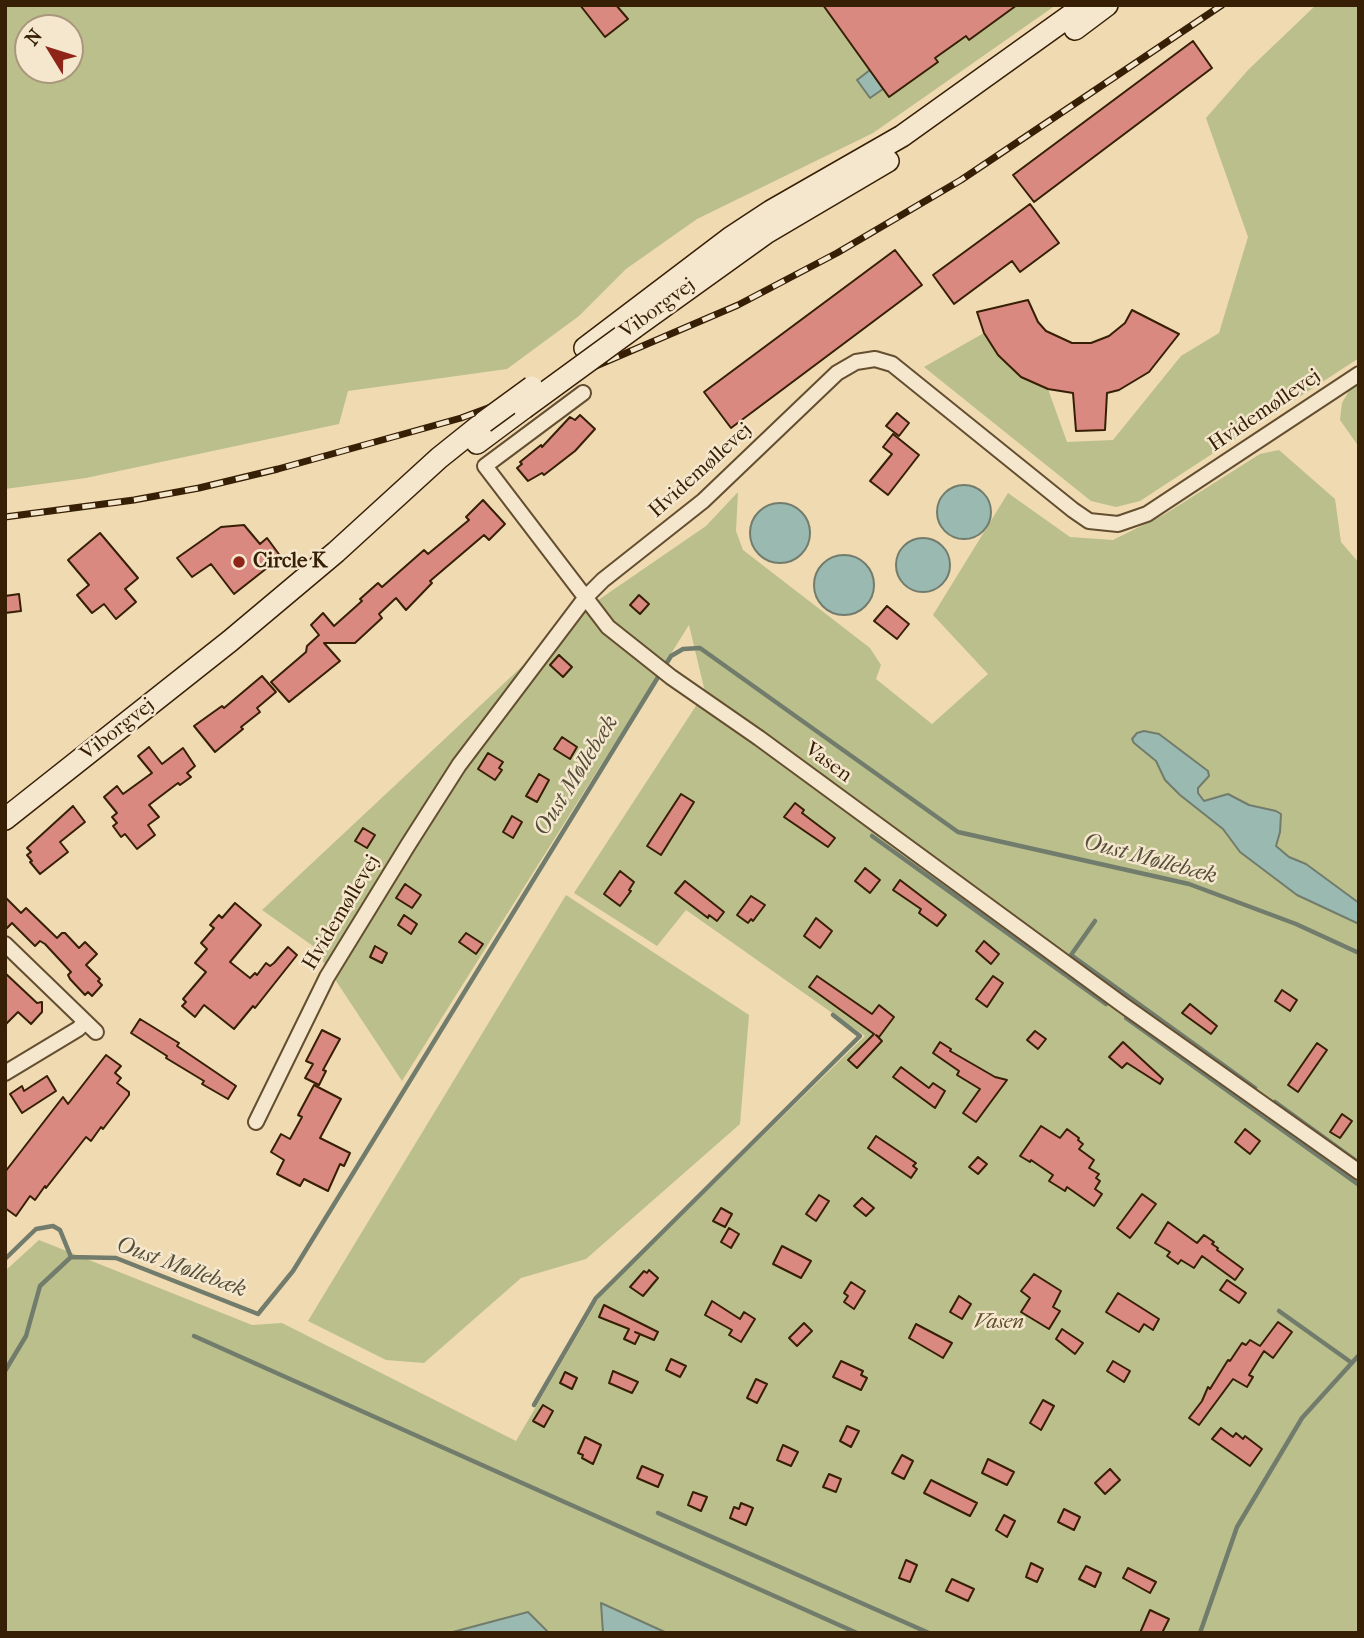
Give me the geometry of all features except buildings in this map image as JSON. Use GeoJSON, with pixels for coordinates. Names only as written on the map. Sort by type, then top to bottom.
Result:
{"type":"FeatureCollection","features":[{"type":"Feature","properties":{"kind":"street","name":"Viborgvej"},"geometry":{"type":"LineString","coordinates":[[467,442],[484,422],[730,238],[771,211],[902,136],[1085,5]]}},
{"type":"Feature","properties":{"kind":"street","name":"Viborgvej"},"geometry":{"type":"LineString","coordinates":[[5,819],[230,641],[336,552],[407,487],[467,442],[524,408],[759,237],[909,148],[1107,5]]}},
{"type":"Feature","properties":{"kind":"street","name":"Hvidemøllevej"},"geometry":{"type":"LineString","coordinates":[[256,1122],[327,977],[408,845],[459,765],[586,597],[603,580],[703,501],[837,373],[856,362],[875,359],[892,365],[1073,510],[1089,521],[1118,524],[1147,514],[1359,374]]}},
{"type":"Feature","properties":{"kind":"street"},"geometry":{"type":"LineString","coordinates":[[485,466],[583,393]]}},
{"type":"Feature","properties":{"kind":"street","name":"Vasen"},"geometry":{"type":"LineString","coordinates":[[467,442],[608,627],[671,677],[759,738],[1123,1005],[1359,1172]]}},
{"type":"Feature","properties":{"kind":"street"},"geometry":{"type":"LineString","coordinates":[[5,944],[91,1027],[78,1029],[5,1073]]}},
{"type":"Feature","properties":{"kind":"green space"},"geometry":{"type":"Polygon","coordinates":[[[5,5],[1056,5],[873,133],[697,219],[626,269],[579,316],[507,369],[348,391],[339,424],[86,478],[5,489],[5,5]]]}},
{"type":"Feature","properties":{"kind":"green space"},"geometry":{"type":"Polygon","coordinates":[[[1316,5],[1359,5],[1359,358],[1140,501],[1116,507],[1091,501],[924,367],[984,333],[998,355],[1021,377],[1048,389],[1067,442],[1113,440],[1181,356],[1219,333],[1248,237],[1206,118],[1248,70],[1316,5]]]}},
{"type":"Feature","properties":{"kind":"green space"},"geometry":{"type":"Polygon","coordinates":[[[1359,380],[1359,447],[1340,420],[1342,403],[1353,384],[1359,380]]]}},
{"type":"Feature","properties":{"kind":"green space"},"geometry":{"type":"Polygon","coordinates":[[[1279,450],[1335,499],[1341,542],[1359,563],[1359,1633],[667,1633],[601,1604],[603,1633],[549,1633],[528,1612],[449,1633],[5,1633],[5,1271],[39,1240],[252,1325],[282,1323],[516,1441],[602,1293],[865,1036],[686,910],[657,946],[574,893],[705,692],[689,625],[402,1081],[313,946],[262,910],[578,614],[706,526],[738,492],[736,531],[743,550],[870,648],[881,665],[876,679],[932,724],[988,674],[933,615],[1008,493],[1070,537],[1113,540],[1165,514],[1260,454],[1279,450]]]}},
{"type":"Feature","properties":{"kind":"green space"},"geometry":{"type":"Polygon","coordinates":[[[566,895],[749,1015],[740,1124],[586,1259],[521,1278],[424,1363],[386,1360],[308,1321],[566,895]]]}},
{"type":"Feature","properties":{"kind":"water"},"geometry":{"type":"Polygon","coordinates":[[[870,70],[883,89],[870,98],[857,80],[870,70]]]}},
{"type":"Feature","properties":{"kind":"water"},"geometry":{"type":"Polygon","coordinates":[[[969,485],[979,489],[987,497],[991,512],[987,527],[979,535],[959,539],[949,535],[941,527],[937,507],[941,497],[949,489],[969,485]]]}},
{"type":"Feature","properties":{"kind":"water"},"geometry":{"type":"Polygon","coordinates":[[[780,503],[797,508],[805,516],[810,533],[805,550],[797,558],[780,563],[763,558],[755,550],[750,533],[755,516],[763,508],[780,503]]]}},
{"type":"Feature","properties":{"kind":"water"},"geometry":{"type":"Polygon","coordinates":[[[928,538],[938,542],[946,550],[950,565],[946,580],[938,588],[918,592],[908,588],[900,580],[896,560],[900,550],[908,542],[928,538]]]}},
{"type":"Feature","properties":{"kind":"water"},"geometry":{"type":"Polygon","coordinates":[[[844,555],[861,560],[869,568],[874,585],[869,602],[861,610],[844,615],[827,610],[819,602],[814,585],[819,568],[827,560],[844,555]]]}},
{"type":"Feature","properties":{"kind":"water"},"geometry":{"type":"Polygon","coordinates":[[[1144,731],[1159,734],[1208,771],[1209,776],[1198,788],[1204,801],[1228,794],[1249,805],[1281,814],[1276,846],[1289,857],[1306,864],[1359,903],[1359,924],[1297,895],[1240,852],[1223,829],[1180,795],[1165,780],[1156,761],[1134,743],[1132,739],[1137,733],[1144,731]]]}},
{"type":"Feature","properties":{"kind":"water"},"geometry":{"type":"Polygon","coordinates":[[[601,1603],[667,1633],[603,1633],[601,1603]]]}},
{"type":"Feature","properties":{"kind":"water"},"geometry":{"type":"Polygon","coordinates":[[[528,1612],[549,1633],[449,1633],[528,1612]]]}},
{"type":"Feature","properties":{"kind":"waterway","name":"Oust Møllebæk"},"geometry":{"type":"LineString","coordinates":[[5,1259],[36,1229],[53,1226],[60,1230],[71,1257],[116,1258],[258,1314],[293,1271],[671,656],[683,649],[700,648],[958,832],[1189,884],[1296,924],[1359,953]]}},
{"type":"Feature","properties":{"kind":"waterway"},"geometry":{"type":"LineString","coordinates":[[872,836],[1106,1004]]}},
{"type":"Feature","properties":{"kind":"waterway"},"geometry":{"type":"LineString","coordinates":[[1095,921],[1071,955],[1255,1088]]}},
{"type":"Feature","properties":{"kind":"waterway"},"geometry":{"type":"LineString","coordinates":[[534,1405],[596,1298],[860,1036],[833,1015]]}},
{"type":"Feature","properties":{"kind":"waterway"},"geometry":{"type":"LineString","coordinates":[[1126,1018],[1359,1185]]}},
{"type":"Feature","properties":{"kind":"waterway"},"geometry":{"type":"LineString","coordinates":[[1275,1102],[1359,1163]]}},
{"type":"Feature","properties":{"kind":"waterway"},"geometry":{"type":"LineString","coordinates":[[5,1371],[26,1336],[40,1286],[71,1257]]}},
{"type":"Feature","properties":{"kind":"waterway"},"geometry":{"type":"LineString","coordinates":[[1279,1311],[1352,1363]]}},
{"type":"Feature","properties":{"kind":"waterway"},"geometry":{"type":"LineString","coordinates":[[194,1336],[857,1633]]}},
{"type":"Feature","properties":{"kind":"waterway"},"geometry":{"type":"LineString","coordinates":[[1200,1633],[1237,1527],[1302,1418],[1359,1355]]}},
{"type":"Feature","properties":{"kind":"waterway"},"geometry":{"type":"LineString","coordinates":[[658,1513],[929,1633]]}},
{"type":"Feature","properties":{"kind":"railway"},"geometry":{"type":"LineString","coordinates":[[5,517],[134,500],[278,469],[461,418],[561,381],[738,305],[837,253],[961,180],[1222,5]]}},
{"type":"Feature","properties":{"kind":"place","name":"Circle K"},"geometry":{"type":"Point","coordinates":[239,562]}}]}
